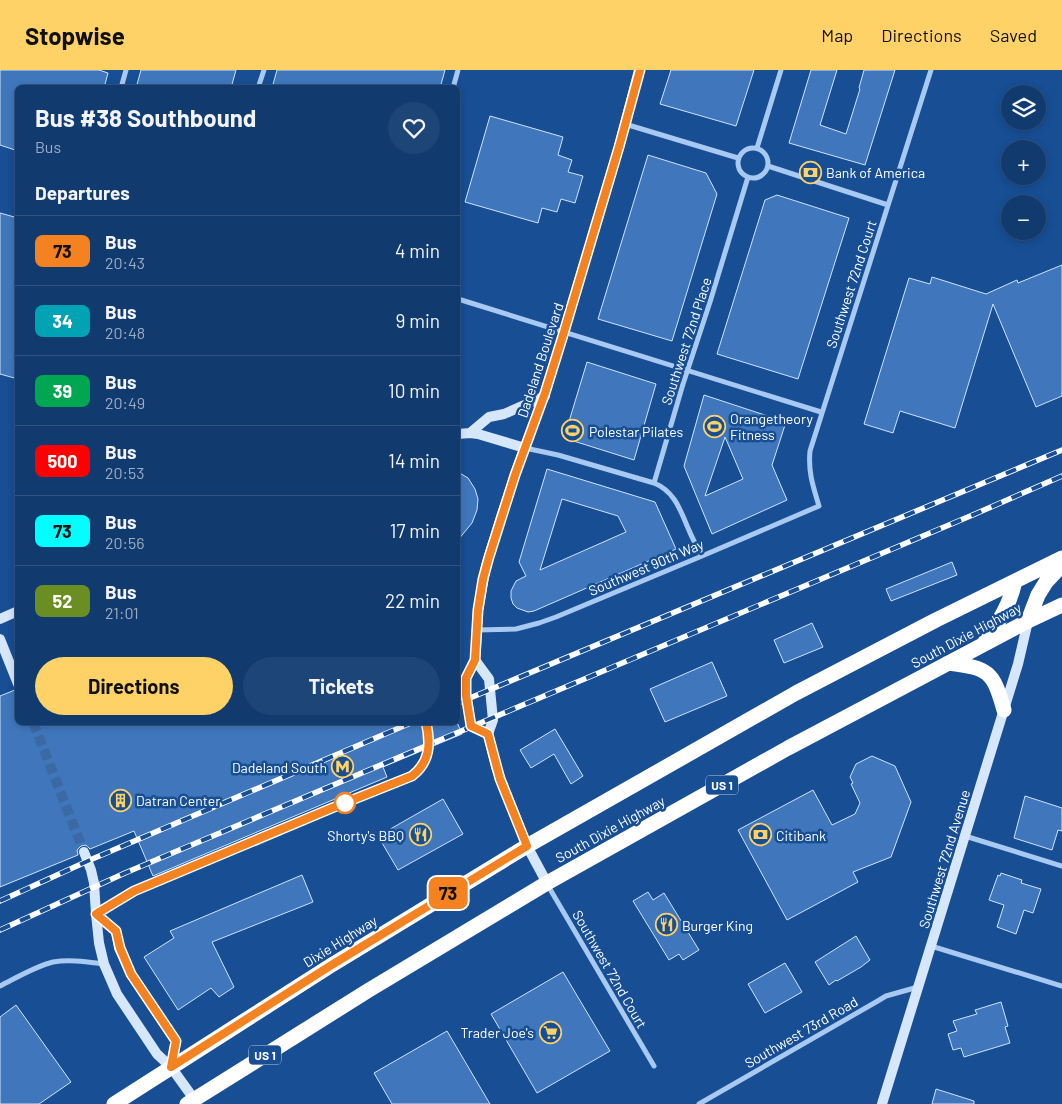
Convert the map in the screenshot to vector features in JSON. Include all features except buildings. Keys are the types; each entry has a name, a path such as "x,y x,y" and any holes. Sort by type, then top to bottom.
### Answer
{"highway":[{"name":"South Dixie Highway","path":"527,846 796,693 936,620 1062,558"},
{"path":"1028,621 1038,595 1046,582 1062,565"},
{"path":"982,646 1006,610 1012,596 1015,581"},
{"name":"South Dixie Highway","path":"190,1102 369,990 547,884 788,748 1028,621 1062,605"},
{"path":"948,663 970,665 989,674 999,691 1004,710"},
{"name":"Dixie Highway","path":"171,1067 330,966 527,846"},
{"path":"114,1104 171,1067"}],"street":[{"path":"122,85 126,70"},
{"path":"259,85 264,70"},
{"path":"454,85 458,70"},
{"name":"Dadeland Boulevard","path":"488,734 471,726 466,695 466,678 475,660 479,601 489,557 564,332 640,70"},
{"path":"757,148 781,70"},
{"name":"Southwest 72nd Court","path":"819,506 810,475 810,451 930,70"},
{"path":"625,124 738,158"},
{"path":"747,148 757,148 767,157 768,166 758,177 748,177 738,168 738,158 747,148"},
{"path":"768,166 888,205"},
{"name":"Southwest 72nd Place","path":"654,483 748,177"},
{"path":"460,300 821,412"},
{"path":"470,433 489,417 504,414 544,396"},
{"path":"460,434 485,435 661,486 673,497 678,505 702,556"},
{"name":"Southwest 90th Way","path":"477,630 516,629 539,623 819,506"},
{"path":"0,619 15,612"},
{"name":"Southwest 72nd Avenue","path":"882,1104 1018,664 1028,621"},
{"path":"0,639 15,676"},
{"path":"475,660 489,679 493,720 488,734 500,779 527,846 547,884"},
{"path":"964,836 1062,866"},
{"path":"84,852 94,883 99,943 104,964 117,994 157,1054 171,1067 190,1102"},
{"name":"Southwest 72nd Court","path":"547,884 654,1066"},
{"path":"96,914 116,931 120,948 131,974 176,1041 171,1067"},
{"path":"931,946 1062,986"},
{"path":"0,986 53,962 104,964"},
{"name":"Southwest 73rd Road","path":"699,1104 886,996 918,986"}],"tunnel":[{"path":"34,725 84,852"}],"railway":[{"path":"460,702 1062,450"},
{"path":"0,930 125,873 1062,476"},
{"path":"0,901 90,860 406,725"}],"bus line":[{"name":"73","path":"427,725 429,750 422,766 412,776 134,891 96,914 116,931 120,948 131,974 176,1041 171,1067 330,966 527,846 500,779 488,734 471,726 465,688 466,678 475,660 478,610 489,557 564,332 640,70"}],"place":[{"name":"Bank of America","path":"810,172"},
{"name":"Orangetheory Fitness","path":"714,426"},
{"name":"Polestar Pilates","path":"573,431"},
{"name":"Dadeland South","path":"343,767"},
{"name":"Datran Center","path":"120,800"},
{"name":"Shorty's BBQ","path":"420,835"},
{"name":"Citibank","path":"760,835"},
{"name":"Burger King","path":"666,925"},
{"name":"Trader Joe's","path":"550,1032"}]}
